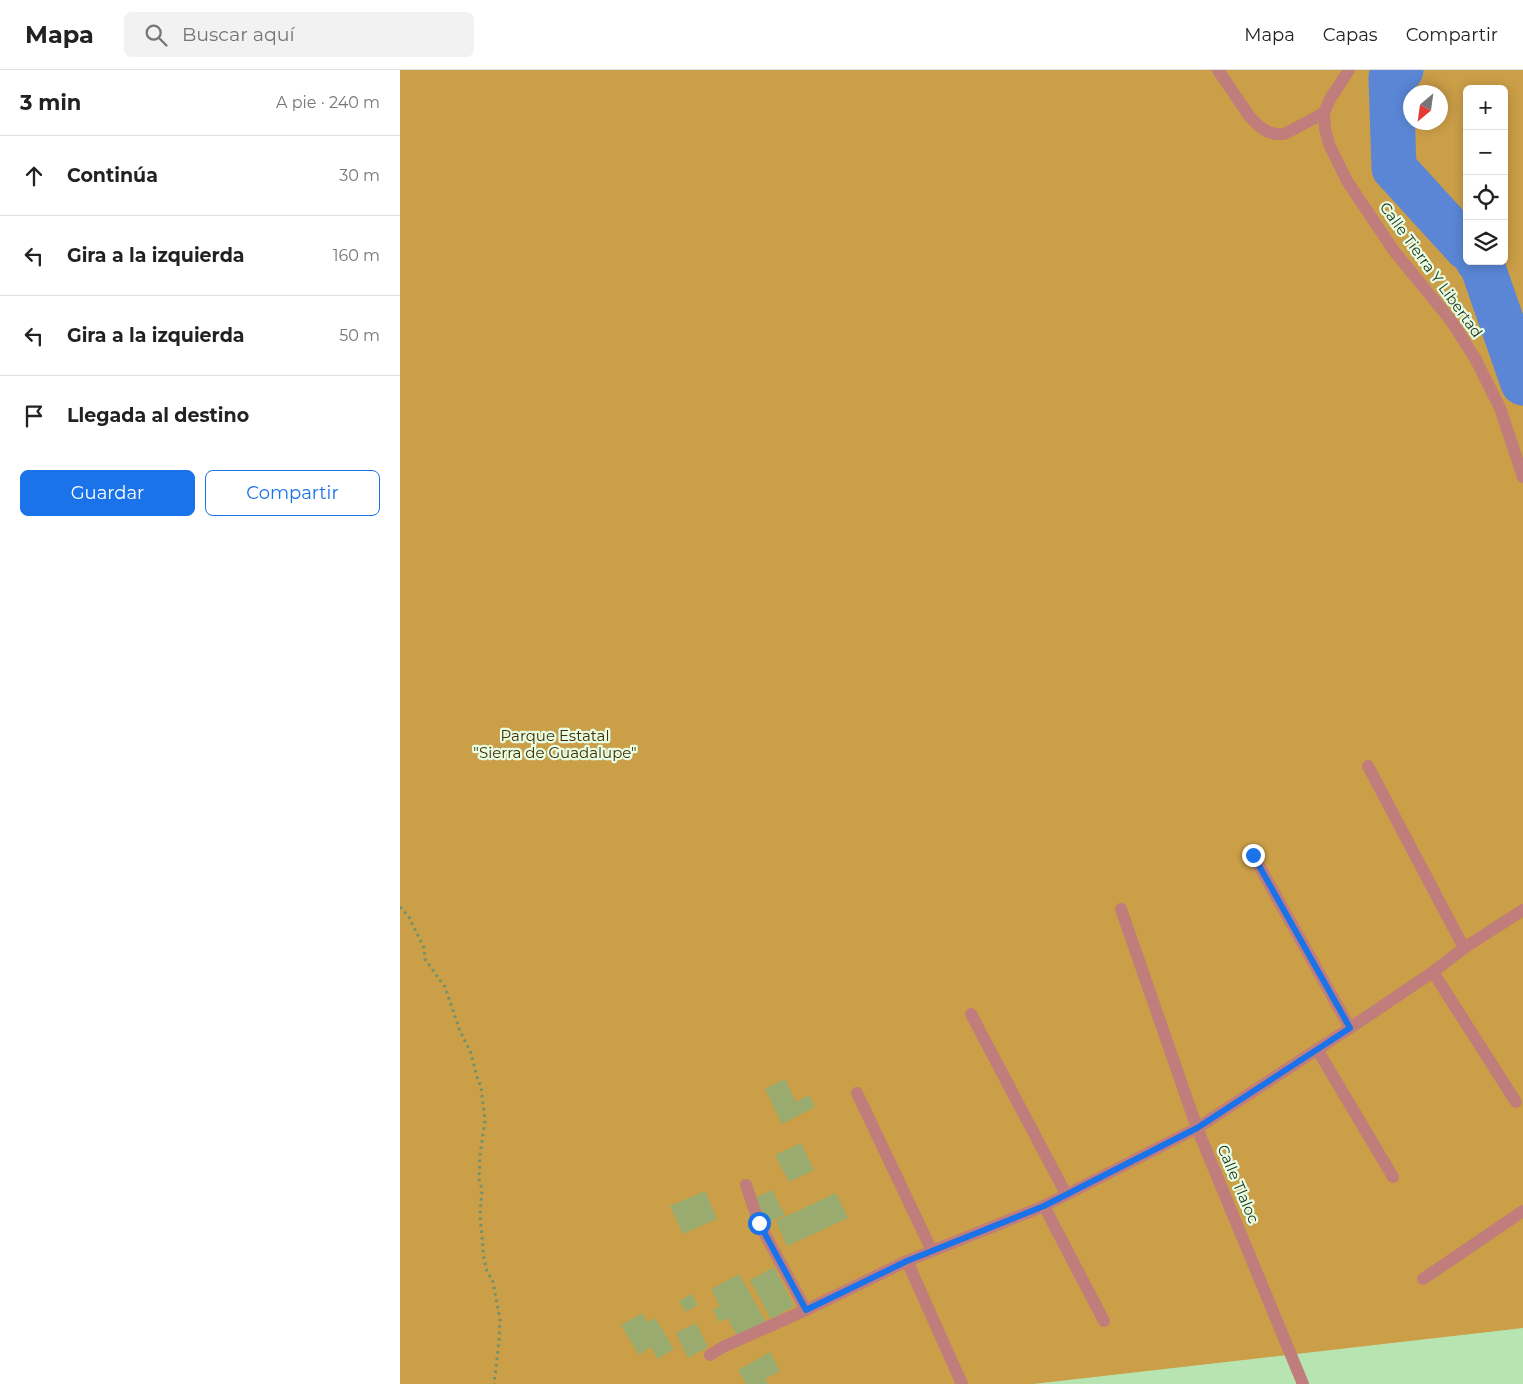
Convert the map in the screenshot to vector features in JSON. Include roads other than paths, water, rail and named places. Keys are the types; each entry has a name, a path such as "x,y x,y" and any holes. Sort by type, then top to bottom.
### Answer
{"street":[{"path":"1218,70 1250,117 1268,132 1276,134 1284,134 1324,113 1330,99 1349,70"},
{"name":"Calle Tierra Y Libertad","path":"1324,113 1325,128 1330,144 1347,181 1394,251 1452,322 1476,360 1500,408 1523,477"},
{"path":"1368,766 1464,948"},
{"path":"1253,855 1350,1028"},
{"name":"Calle Tlaloc","path":"1121,909 1197,1128 1303,1384"},
{"path":"710,1355 723,1347 806,1310 907,1261 1044,1206 1197,1128 1350,1028 1433,972 1464,948 1523,910"},
{"path":"1433,972 1516,1102"},
{"path":"971,1014 1066,1194"},
{"path":"1317,1049 1393,1177"},
{"path":"857,1093 932,1251"},
{"path":"746,1185 759,1223 806,1310"},
{"path":"1044,1206 1104,1321"},
{"path":"1424,1279 1523,1211"},
{"path":"907,1261 962,1384"}],"waterway":[{"path":"1401,70 1391,78 1394,168 1463,244"},
{"path":"1482,265 1523,383"}],"park label":[{"name":"Parque Estatal \"Sierra de Guadalupe\"","path":"555,744"}]}
